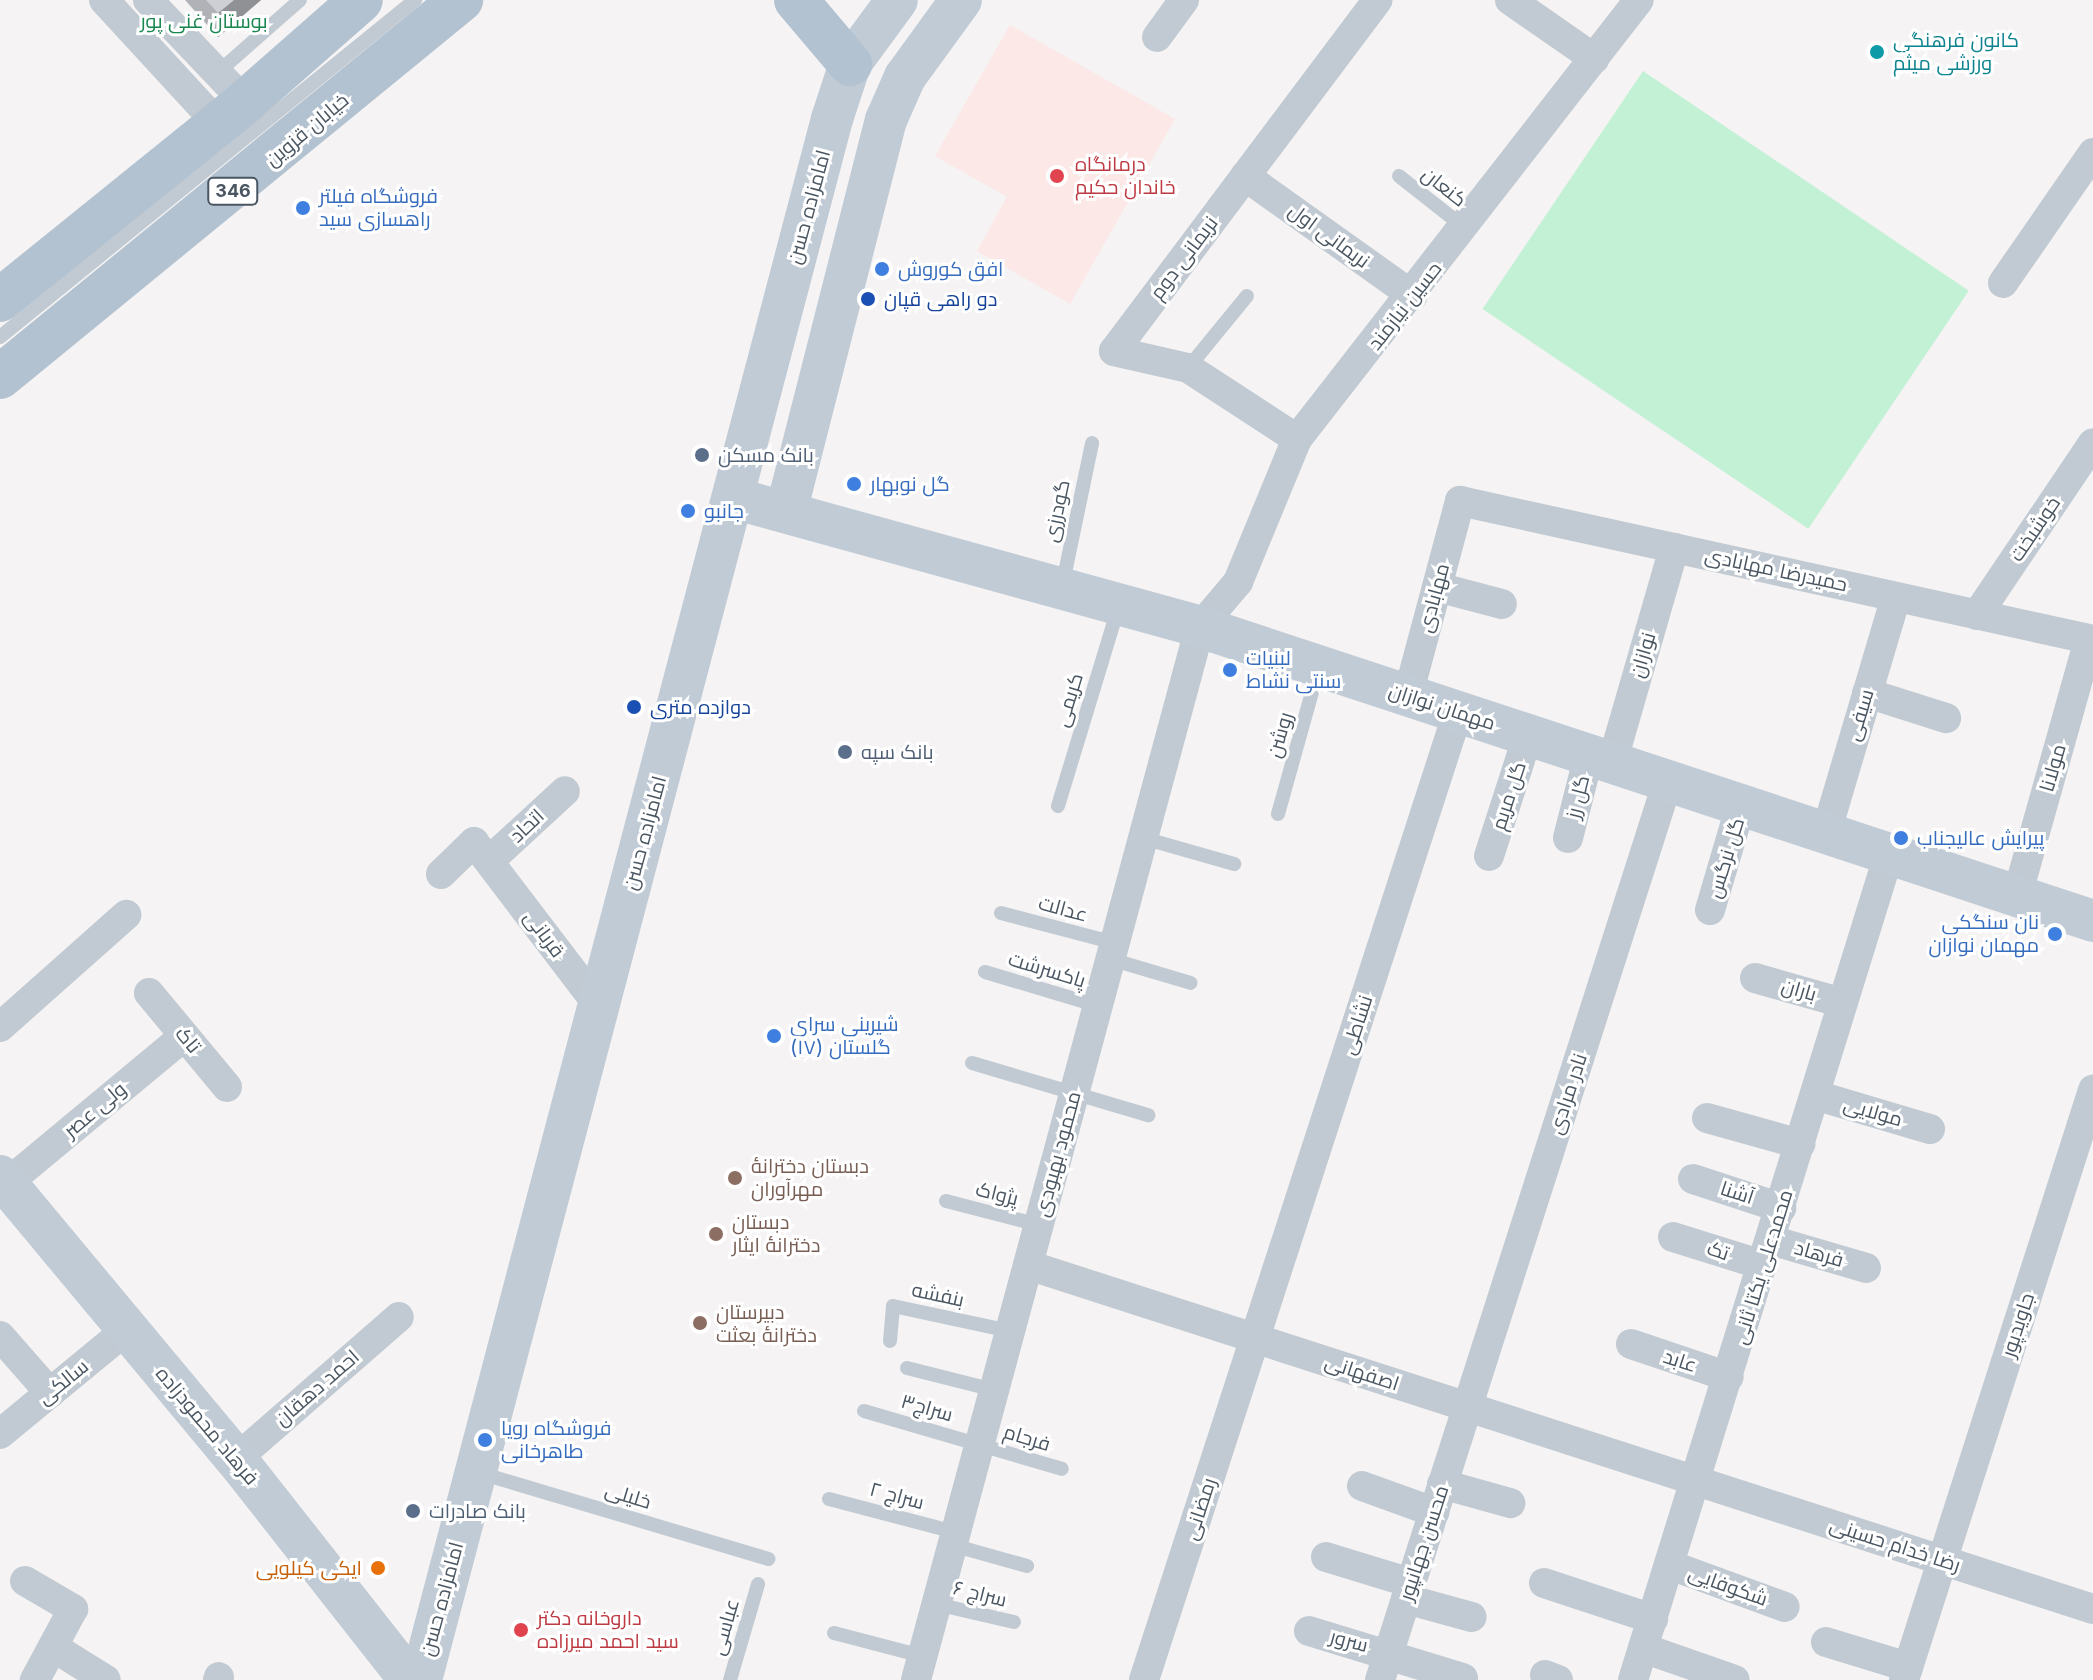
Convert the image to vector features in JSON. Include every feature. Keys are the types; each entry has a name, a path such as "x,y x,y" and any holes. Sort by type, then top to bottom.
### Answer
{"main road":[{"path":"0,300 226,100 361,0"},
{"name":"خیابان قزوین","path":"0,377 461,0"},
{"path":"796,0 850,64"},
{"name":"امامزاده حسن","path":"421,1680 850,64 897,0"},
{"path":"786,512 886,120 905,77 961,0"},
{"name":"مهمان نوازان","path":"733,498 1200,627 2093,921"},
{"name":"فرهاد محمودزاده","path":"2,1183 236,1459 410,1680"}],"street":[{"path":"104,0 226,100"},
{"path":"148,0 226,100"},
{"path":"1157,37 1184,0"},
{"name":"نریمانی دوم","path":"1297,439 1188,368 1114,351 1378,0"},
{"path":"1510,0 1595,59"},
{"name":"حسین نیازمند","path":"1200,627 1238,582 1297,439 1413,296 1639,0"},
{"path":"2003,283 2093,153"},
{"name":"نریمانی اول","path":"1245,176 1413,296"},
{"name":"خوشبخت","path":"1977,615 2093,443"},
{"name":"حمیدرضا مهابادی","path":"1460,501 2091,640"},
{"name":"مهابادی","path":"1408,695 1460,501"},
{"name":"نوازان","path":"1600,759 1674,548"},
{"path":"1437,587 1502,604"},
{"name":"سیفی","path":"1826,833 1896,597"},
{"name":"محمود بهبودی","path":"919,1668 1200,627"},
{"name":"مولانا","path":"2017,896 2091,640"},
{"path":"1867,693 1946,718"},
{"name":"نشاطی","path":"1256,1338 1458,712"},
{"name":"گل مریم","path":"1489,856 1528,735"},
{"name":"گل رز","path":"1568,838 1600,759"},
{"name":"نادر مرادی","path":"1467,1407 1668,781"},
{"name":"اتحاد","path":"489,861 565,791"},
{"name":"گل نرگس","path":"1710,910 1741,805"},
{"path":"441,874 474,842 489,861"},
{"name":"محمدعلی یکتا ثانی","path":"1633,1680 1889,854"},
{"name":"قربانی","path":"489,861 599,1006"},
{"path":"0,1027 126,915"},
{"name":"باران","path":"1755,978 1843,1003"},
{"name":"تاک","path":"149,993 227,1087"},
{"name":"ولی عصر","path":"2,1183 184,1036"},
{"name":"جاویدپور","path":"1906,1673 2093,1090"},
{"name":"مولایی","path":"1815,1095 1930,1129"},
{"path":"1707,1118 1800,1144"},
{"name":"آشنا","path":"1693,1179 1781,1208"},
{"name":"تک","path":"1673,1237 1767,1253"},
{"name":"فرهاد","path":"1767,1253 1866,1268"},
{"name":"اصفهانی","path":"1028,1265 1697,1481"},
{"name":"احمد دهقان","path":"236,1459 399,1317"},
{"name":"سالکی","path":"0,1434 126,1330"},
{"path":"0,1336 50,1393"},
{"name":"رمضانی","path":"1144,1680 1256,1338"},
{"name":"عابد","path":"1631,1344 1729,1377"},
{"name":"محسن جهانپور","path":"1385,1666 1467,1407"},
{"name":"رضا خدام حسینی","path":"1697,1481 2093,1609"},
{"path":"1362,1486 1438,1498 1510,1503"},
{"path":"1326,1557 1472,1617"},
{"name":"شکوفایی","path":"1670,1565 1785,1607"},
{"path":"25,1581 73,1609 35,1680"},
{"path":"1544,1583 1653,1619"},
{"name":"سرور","path":"1309,1631 1385,1666 1463,1678"},
{"path":"1826,1642 1906,1673"},
{"path":"53,1647 106,1680"},
{"path":"1643,1648 1735,1680"}],"lane":[{"path":"226,100 300,0"},
{"path":"0,337 415,0"},
{"name":"کنعان","path":"1399,176 1465,228"},
{"path":"1188,368 1247,296"},
{"name":"گودرزی","path":"1062,588 1092,443"},
{"name":"کریمی","path":"1058,806 1119,604"},
{"name":"روشن","path":"1278,814 1320,667"},
{"path":"1143,838 1234,864"},
{"name":"عدالت","path":"1001,913 1112,951 1191,983"},
{"name":"پاکسرشت","path":"985,972 1098,1006"},
{"path":"972,1063 1148,1115"},
{"name":"پژواک","path":"946,1201 1039,1225"},
{"name":"بنفشه","path":"890,1341 893,1306 1010,1331"},
{"path":"907,1368 994,1390"},
{"name":"سراج۳","path":"864,1411 979,1444"},
{"name":"فرجام","path":"979,1444 1062,1469"},
{"name":"خلیلی","path":"476,1471 768,1559"},
{"name":"سراج ۲","path":"829,1499 1027,1566"},
{"name":"عباسی","path":"730,1680 758,1584"},
{"name":"سراج ۶","path":"936,1604 1014,1622"},
{"path":"834,1633 919,1668"}],"shaded area":[{"name":"درمانگاه خاندان حکیم","path":"1010,25 1175,119 1070,304 977,251 1007,197 935,156"}],"green space":[{"path":"1643,71 1969,291 1808,529 1483,309"}],"building":[{"path":"206,0 234,0 218,13"}],"place":[{"name":"کانون فرهنگی ورزشی میثم","path":"1877,52"},
{"name":"درمانگاه خاندان حکیم","path":"1057,176"},
{"name":"فروشگاه فیلتر راهسازی سید","path":"303,208"},
{"name":"افق کوروش","path":"882,269"},
{"name":"دو راهی قپان","path":"868,299"},
{"name":"بانک مسکن","path":"702,455"},
{"name":"گل نوبهار","path":"854,484"},
{"name":"جانبو","path":"688,511"},
{"name":"لبنیات سنتی نشاط","path":"1230,670"},
{"name":"دوازده متری","path":"634,707"},
{"name":"بانک سپه","path":"845,752"},
{"name":"پیرایش عالیجناب","path":"1901,838"},
{"name":"نان سنگکی مهمان‌ نوازان","path":"2055,934"},
{"name":"شیرینی سرای گلستان (۱۷)","path":"774,1036"},
{"name":"دبستان دخترانهٔ مهرآوران","path":"735,1178"},
{"name":"دبستان دخترانهٔ ایثار","path":"716,1234"},
{"name":"دبیرستان دخترانهٔ بعثت","path":"700,1323"},
{"name":"فروشگاه رویا طاهرخانی","path":"485,1440"},
{"name":"بانک صادرات","path":"413,1511"},
{"name":"ایکی کیلویی","path":"378,1568"},
{"name":"داروخانه دکتر سید احمد میرزاده","path":"521,1630"}],"park label":[{"name":"بوستان غنی پور","path":"204,21"}]}
